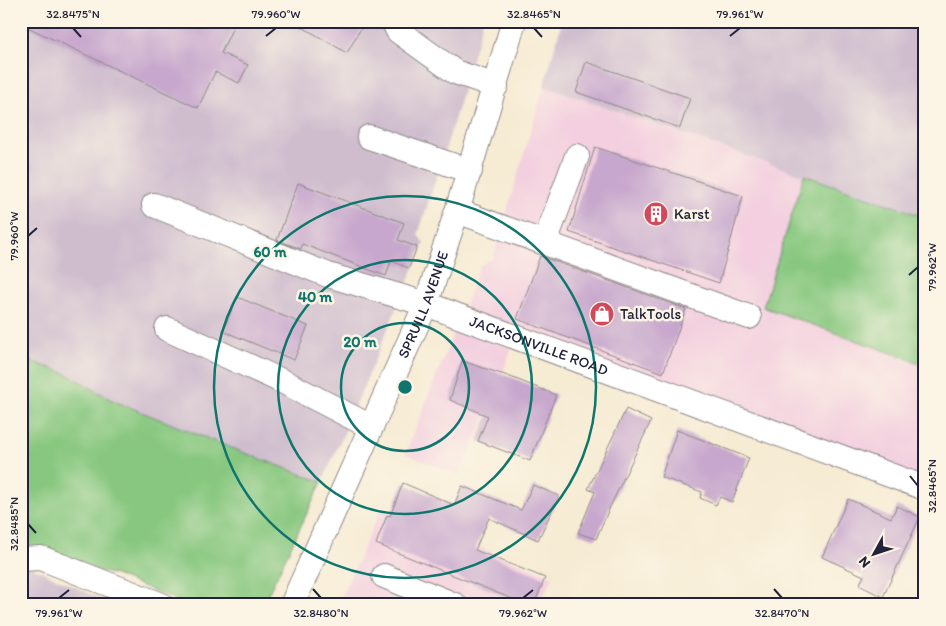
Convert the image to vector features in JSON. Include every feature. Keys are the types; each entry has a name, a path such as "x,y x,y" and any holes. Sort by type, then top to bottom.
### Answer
{"street":[{"path":"392,21 398,31 455,72 496,86"},
{"name":"SPRUILL AVENUE","path":"292,605 426,304 470,171 514,21"},
{"path":"369,137 470,171"},
{"path":"545,242 578,156"},
{"name":"JACKSONVILLE ROAD","path":"154,205 328,274 426,304 925,488"},
{"path":"457,211 749,317"},
{"path":"166,329 284,382 371,427"},
{"path":"21,559 41,558 162,605"},
{"path":"384,576 425,600 455,605"}],"shaded area":[{"path":"21,21 483,21 418,235 424,243 322,482 112,400 65,373 21,358"},
{"path":"562,21 925,21 925,217 544,86"},
{"path":"544,86 804,175 763,307 925,365 925,488 516,338 483,423 459,475 405,454 479,266 493,258"},
{"path":"381,508 553,577 539,605 338,605"},
{"path":"21,562 114,605 21,605"}],"green space":[{"path":"804,175 925,217 925,365 763,307"},
{"path":"21,358 65,373 112,400 322,482 263,605 188,605 115,575 21,551"}],"building":[{"path":"21,21 222,21 233,27 221,53 248,65 239,83 215,72 198,108 21,24"},
{"path":"292,21 365,21 347,53"},
{"path":"586,62 690,98 680,128 576,92"},
{"name":"Karst","path":"595,147 743,196 719,283 569,232"},
{"path":"298,183 404,223 398,240 417,247 409,268 391,261 386,276 302,244 301,249 277,240"},
{"name":"TalkTools","path":"540,256 686,309 663,373 517,319"},
{"path":"237,297 308,326 294,360 223,331"},
{"path":"462,361 508,376 556,395 530,461 478,441 488,416 450,400"},
{"path":"626,409 651,421 596,539 578,533 595,492 588,489"},
{"path":"677,430 749,458 732,502 720,497 716,505 700,498 702,492 661,477"},
{"path":"403,483 454,505 462,486 521,510 533,485 559,496 538,540 489,518 475,550 545,578 534,605 527,605 376,544 387,515 390,516"},
{"path":"848,499 891,518 897,506 920,517 883,597 859,585 864,576 822,557"}],"place":[{"name":"Karst","path":"656,214"},
{"name":"TalkTools","path":"602,314"}]}
